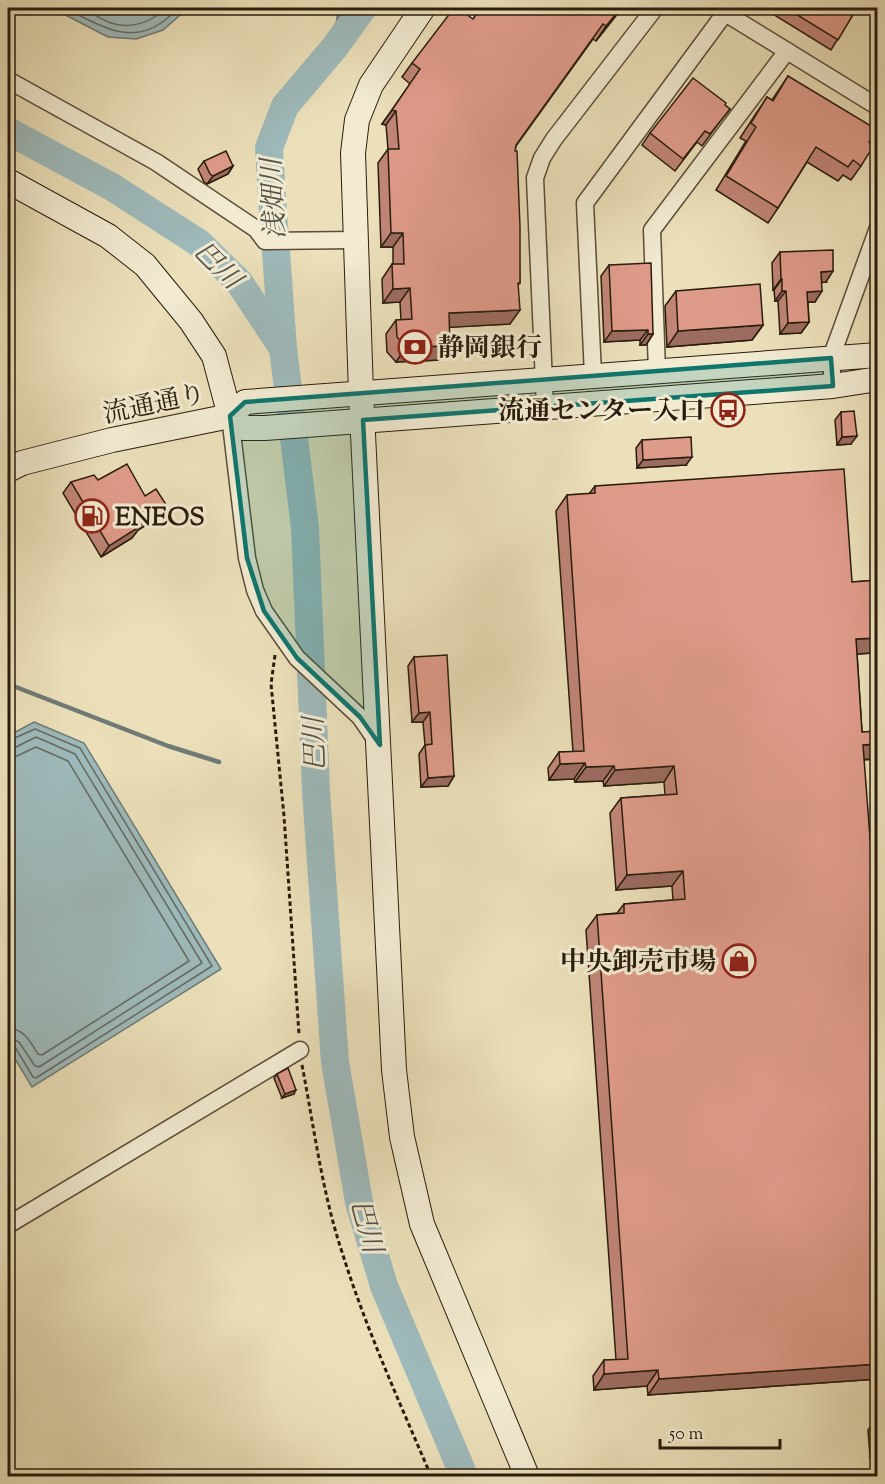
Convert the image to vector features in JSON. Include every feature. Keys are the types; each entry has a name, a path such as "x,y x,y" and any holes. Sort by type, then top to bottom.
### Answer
{"street":[{"path":"423,8 371,85 357,120 353,153 361,393 380,745 394,1070 402,1137 422,1224 527,1476"},
{"path":"545,406 535,178 542,158 554,138 654,8"},
{"path":"593,375 585,203 720,10 878,107"},
{"path":"657,370 652,230 787,51"},
{"path":"8,80 156,162 256,229 265,241 355,240"},
{"name":"流通通り","path":"8,181 108,236 145,265 191,321 214,356 230,416 112,440 22,463 8,470"},
{"path":"833,386 831,358 878,228"},
{"path":"230,416 245,402 878,355"},
{"path":"230,416 243,428 265,428 833,386 878,379"},
{"path":"230,416 247,558 255,590 264,611 297,658 360,717 380,745"},
{"path":"8,1225 300,1050"}],"path":[{"path":"278,632 271,684 284,816 300,1050 323,1175 341,1251 376,1346 431,1476"}],"highlighted area":[{"path":"831,358 833,386 363,420 380,745 360,717 297,658 264,611 247,558 230,416 245,402"}],"water":[{"path":"52,8 188,8 163,30 136,39 108,37"},
{"path":"34,722 84,743 221,969 32,1087 8,1047 8,736"}],"building":[{"path":"454,8 458,8 473,19 481,8 621,8 606,26 603,24 516,145 520,227 520,283 518,283 520,310 449,313 450,346 406,347 397,337 396,320 412,319 410,288 393,289 392,264 404,264 403,233 391,233 388,149 399,149 396,111 392,110 420,69 412,63"},
{"path":"786,8 857,8 838,40"},
{"path":"788,76 876,129 869,142 874,145 861,166 853,160 848,167 816,147 778,208 726,176 756,127 751,123 767,97 773,101"},
{"path":"693,78 726,103 725,105 730,109 710,134 705,131 683,159 650,133"},
{"path":"226,151 233,166 213,176 204,161"},
{"path":"833,250 833,271 821,272 822,291 807,292 809,322 788,323 786,291 782,291 780,252"},
{"path":"651,263 653,334 648,334 648,330 612,331 609,265"},
{"path":"760,284 763,325 678,331 676,291"},
{"path":"854,411 857,436 842,437 841,412"},
{"path":"691,437 692,457 643,460 642,440"},
{"path":"127,464 145,496 156,489 167,506 137,524 139,527 109,546 71,482 94,475 98,480"},
{"path":"844,469 852,582 878,580 878,638 856,639 862,732 878,731 878,744 863,745 878,944 878,1364 659,1379 658,1370 604,1374 604,1360 628,1359 597,915 624,913 624,904 685,899 683,871 627,875 621,798 677,794 674,766 615,770 614,766 586,767 585,763 560,764 559,752 584,751 567,495 595,493 595,486"},
{"path":"447,655 454,776 428,778 425,745 432,744 430,712 419,713 414,657"},
{"path":"288,1068 296,1090 285,1094 277,1074"}],"waterway":[{"path":"334,48 340,8"},
{"name":"巴川","path":"363,8 334,48 285,106 269,148 272,198 283,348 305,528 316,791 335,1062 359,1202 384,1286 464,1476"},
{"name":"巴川","path":"8,131 112,187 199,243 239,282 282,347"},
{"path":"8,684 168,746 219,762"}],"place":[{"name":"静岡銀行","path":"415,347"},
{"name":"流通センター入口","path":"728,410"},
{"name":"ENEOS","path":"92,516"},
{"name":"中央卸売市場","path":"739,961"}],"water label":[{"name":"浅畑川","path":"273,199"}]}
